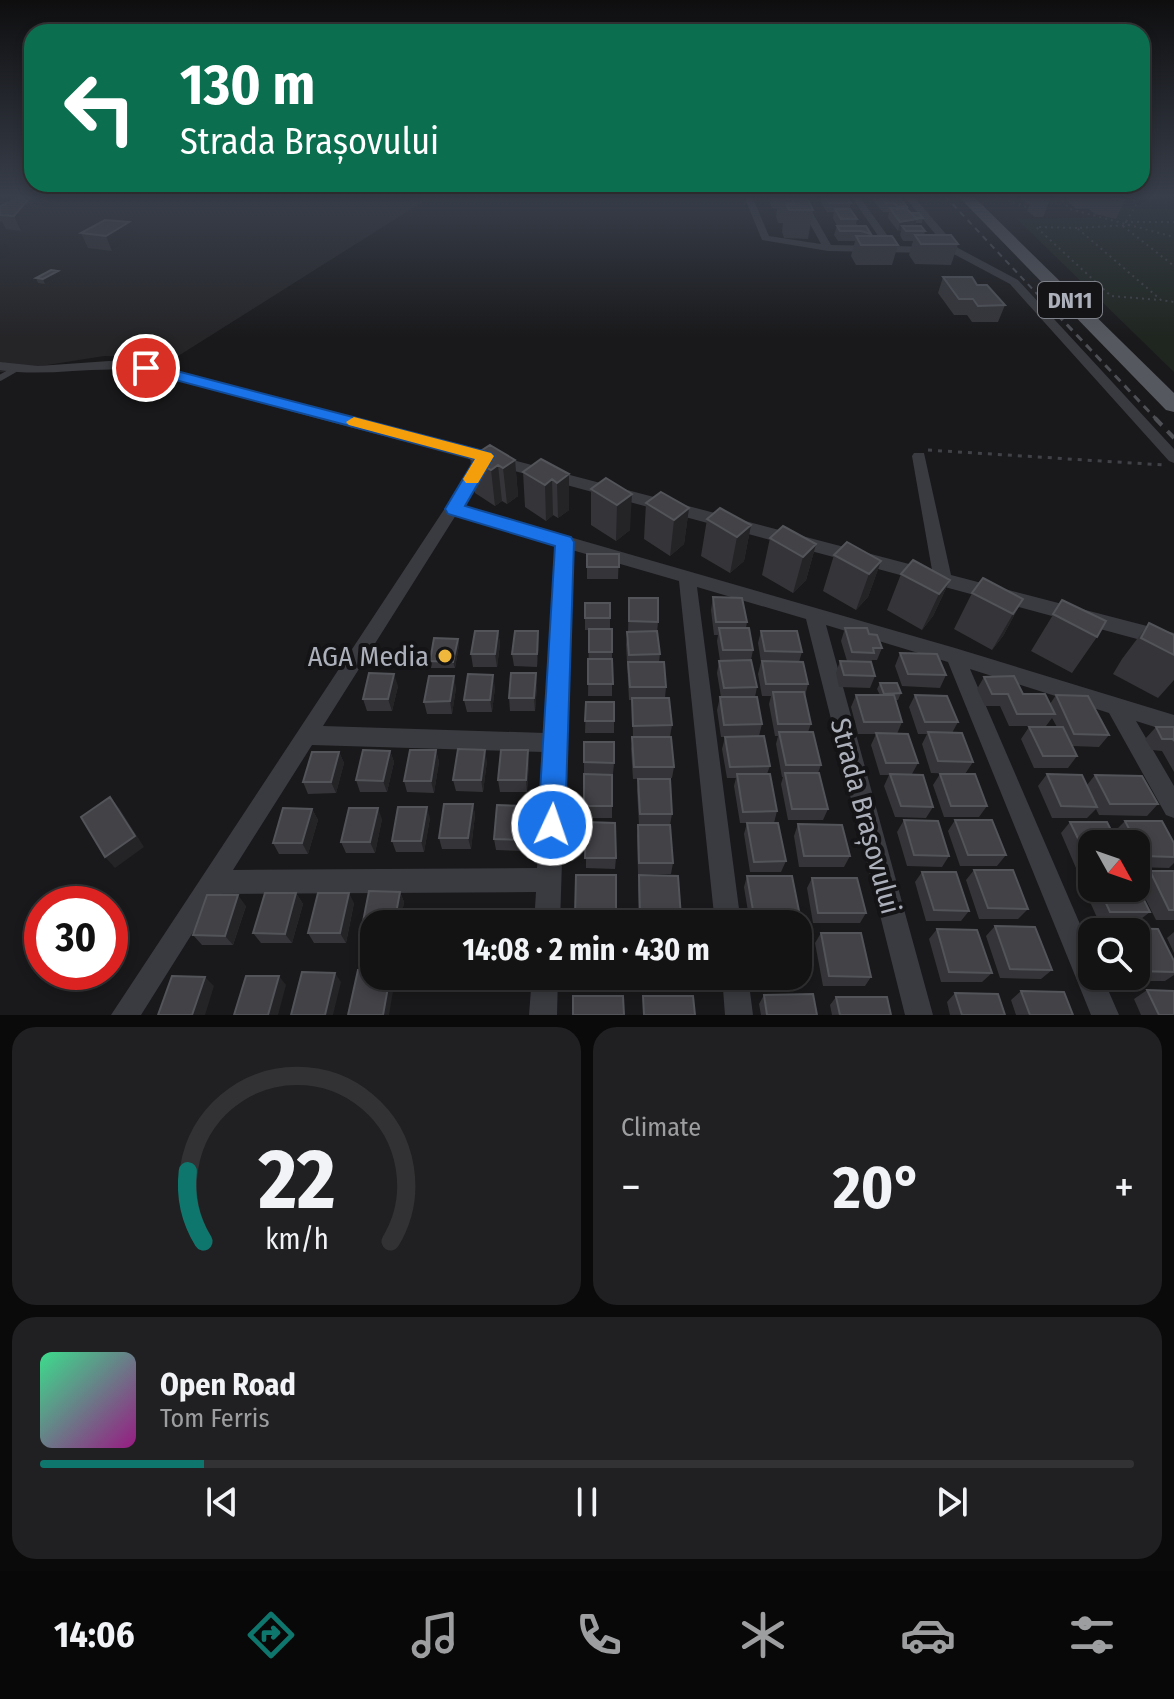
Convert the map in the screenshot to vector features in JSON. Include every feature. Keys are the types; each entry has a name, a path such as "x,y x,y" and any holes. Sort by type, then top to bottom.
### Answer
{"main road":[{"name":"DN11","path":"1012,243 1174,405"},
{"name":"DN11","path":"1025,243 1174,390"}],"street":[{"path":"799,243 828,248 954,250"},
{"path":"825,243 828,248"},
{"path":"888,243 893,250"},
{"path":"948,243 954,250 1014,282 1174,458"},
{"path":"7,368 39,373 122,362 1174,641"},
{"path":"125,1015 454,509 485,456"},
{"path":"919,456 943,580"},
{"path":"454,509 955,656 1174,724"},
{"path":"548,910 564,542"},
{"path":"687,578 726,910"},
{"name":"Strada Brașovului","path":"814,616 919,1015"},
{"path":"955,656 1105,1015"},
{"path":"1116,706 1174,807"},
{"path":"307,735 555,743"},
{"path":"212,882 549,880"},
{"path":"543,1015 544,990"},
{"path":"736,990 739,1015"}],"lane":[{"path":"0,378 7,368"}],"path":[{"path":"1054,243 1111,296 1174,302"},
{"path":"1095,243 1161,300"},
{"path":"1145,243 1174,266"},
{"path":"919,456 920,449 1174,466"}],"shaded area":[{"path":"0,243 357,243 175,358 104,356 0,372"},
{"path":"1042,243 1174,243 1174,372"}],"building":[{"path":"860,243 898,245 861,245"},
{"path":"51,270 58,271 43,279 36,278"},
{"path":"943,277 972,277 977,285 987,285 1005,305 978,306 973,299 959,299"},
{"path":"490,445 515,460 503,468 498,465 491,470 470,458"},
{"path":"541,459 569,474 557,483 552,479 545,485 523,472"},
{"path":"606,478 632,494 617,505 591,489"},
{"path":"661,492 689,508 674,520 646,503"},
{"path":"720,508 751,525 737,537 707,519"},
{"path":"783,526 816,544 803,557 770,538"},
{"path":"847,542 881,561 869,574 834,555"},
{"path":"587,554 619,554 619,567 587,567"},
{"path":"913,560 950,580 939,594 901,574"},
{"path":"983,578 1023,599 1013,614 972,593"},
{"path":"713,597 742,598 747,622 716,622"},
{"path":"629,598 658,598 658,622 629,621"},
{"path":"1062,600 1106,621 1097,637 1053,614"},
{"path":"585,603 610,603 610,618 585,618"},
{"path":"1149,623 1174,635 1174,655 1141,638"},
{"path":"719,628 749,628 753,650 723,650"},
{"path":"845,628 867,628 869,634 877,635 882,648 873,648 874,653 852,652"},
{"path":"589,629 612,629 612,652 589,652"},
{"path":"475,631 498,631 495,654 471,654"},
{"path":"515,631 538,631 537,654 512,654"},
{"path":"657,631 660,654 629,655 627,632"},
{"path":"761,631 797,631 802,652 765,651"},
{"name":"AGA Media","path":"434,638 458,639 453,662 430,661"},
{"path":"900,653 937,654 946,675 908,674"},
{"path":"588,659 612,659 613,684 588,684"},
{"path":"751,660 757,687 724,688 719,661"},
{"path":"762,661 803,662 808,684 766,684"},
{"path":"840,661 871,662 875,676 844,675"},
{"path":"628,662 664,662 666,687 630,687"},
{"path":"369,673 394,674 388,699 363,699"},
{"path":"511,673 536,673 534,698 509,698"},
{"path":"468,674 493,675 490,700 464,700"},
{"path":"429,676 454,676 450,701 424,702"},
{"path":"1014,676 1023,694 1045,694 1055,714 1017,714 1008,694 992,694 984,677"},
{"path":"880,683 897,683 901,693 884,694"},
{"path":"773,692 804,692 811,724 778,724"},
{"path":"856,695 894,695 902,722 864,722"},
{"path":"915,695 947,696 958,722 925,722"},
{"path":"1056,695 1088,696 1109,735 1074,734"},
{"path":"720,697 757,697 762,724 724,725"},
{"path":"632,698 669,698 672,725 633,726"},
{"path":"586,702 614,702 614,721 585,721"},
{"path":"1029,727 1063,727 1077,756 1043,756"},
{"path":"1156,727 1174,727 1174,741 1162,739"},
{"path":"779,732 813,732 821,765 786,765"},
{"path":"928,732 962,733 973,762 938,761"},
{"path":"876,733 908,734 918,763 886,763"},
{"path":"764,736 770,766 730,767 725,737"},
{"path":"632,737 671,737 674,767 634,767"},
{"path":"584,742 614,742 614,763 584,762"},
{"path":"458,749 485,750 481,780 453,780"},
{"path":"363,750 390,751 383,781 356,780"},
{"path":"410,750 436,750 431,781 404,781"},
{"path":"501,750 528,750 526,780 498,780"},
{"path":"312,752 339,752 331,782 303,782"},
{"path":"785,773 819,773 828,809 792,809"},
{"path":"584,774 612,775 612,806 584,806"},
{"path":"737,774 770,774 777,811 743,812"},
{"path":"890,774 923,775 933,807 901,806"},
{"path":"940,774 975,774 987,806 951,806"},
{"path":"1047,774 1082,775 1097,807 1061,806"},
{"path":"1095,775 1142,776 1158,804 1110,804"},
{"path":"638,779 670,779 672,814 640,814"},
{"path":"110,797 135,836 105,857 81,817"},
{"path":"444,804 473,804 468,838 439,838"},
{"path":"497,805 526,806 523,840 494,839"},
{"path":"398,807 427,807 421,841 392,841"},
{"path":"283,808 312,809 302,843 273,843"},
{"path":"349,808 378,808 370,842 341,842"},
{"path":"904,820 938,821 949,856 914,855"},
{"path":"955,820 992,820 1006,855 968,855"},
{"path":"1125,821 1162,821 1174,843 1174,857 1150,856 1150,830 1130,830"},
{"path":"586,822 615,823 616,858 585,858"},
{"path":"1070,822 1107,822 1111,830 1078,830 1078,838"},
{"path":"747,823 778,823 786,861 754,862"},
{"path":"798,824 842,825 850,856 804,856"},
{"path":"638,825 670,825 673,863 639,863"},
{"path":"974,870 1013,870 1028,909 988,908"},
{"path":"1150,871 1174,871 1174,910 1169,910"},
{"path":"922,872 956,872 969,911 934,910"},
{"path":"576,875 616,875 616,910 575,910"},
{"path":"639,875 678,876 680,910 640,910"},
{"path":"747,876 792,876 799,910 753,910"},
{"path":"812,878 857,878 866,913 818,913"},
{"path":"369,891 400,892 397,910 365,910"},
{"path":"265,893 296,893 285,934 253,933"},
{"path":"318,893 349,893 340,933 308,933"},
{"path":"207,895 238,895 225,936 193,935"},
{"path":"1105,902 1145,902 1150,912 1110,912"},
{"path":"995,926 1035,927 1052,970 1010,969"},
{"path":"937,929 977,930 992,973 949,972"},
{"path":"1150,929 1158,929 1174,961 1174,972 1150,971"},
{"path":"821,933 861,933 871,977 829,976"},
{"path":"358,970 360,990 387,990 383,1015 348,1015"},
{"path":"302,972 335,973 325,1015 291,1015"},
{"path":"172,976 205,977 192,1015 158,1015"},
{"path":"246,976 279,976 268,1015 234,1015"},
{"path":"1147,990 1174,991 1174,1015 1159,1015"},
{"path":"1021,991 1064,992 1073,1015 1030,1015"},
{"path":"955,993 998,994 1005,1015 962,1015"},
{"path":"813,994 817,1015 767,1015 764,995"},
{"path":"573,996 623,996 624,1015 573,1015"},
{"path":"643,996 693,996 695,1015 644,1015"},
{"path":"836,997 887,997 891,1015 840,1015"}],"railway":[{"path":"990,243 1039,296"},
{"path":"1038,294 1157,420"},
{"path":"1155,418 1174,438"}],"slow traffic":[{"path":"354,422 485,456 472,479"}],"place":[{"name":"AGA Media","path":"445,656"}],"route":[{"path":"146,368 485,456 454,509 564,542 552,825"}]}
